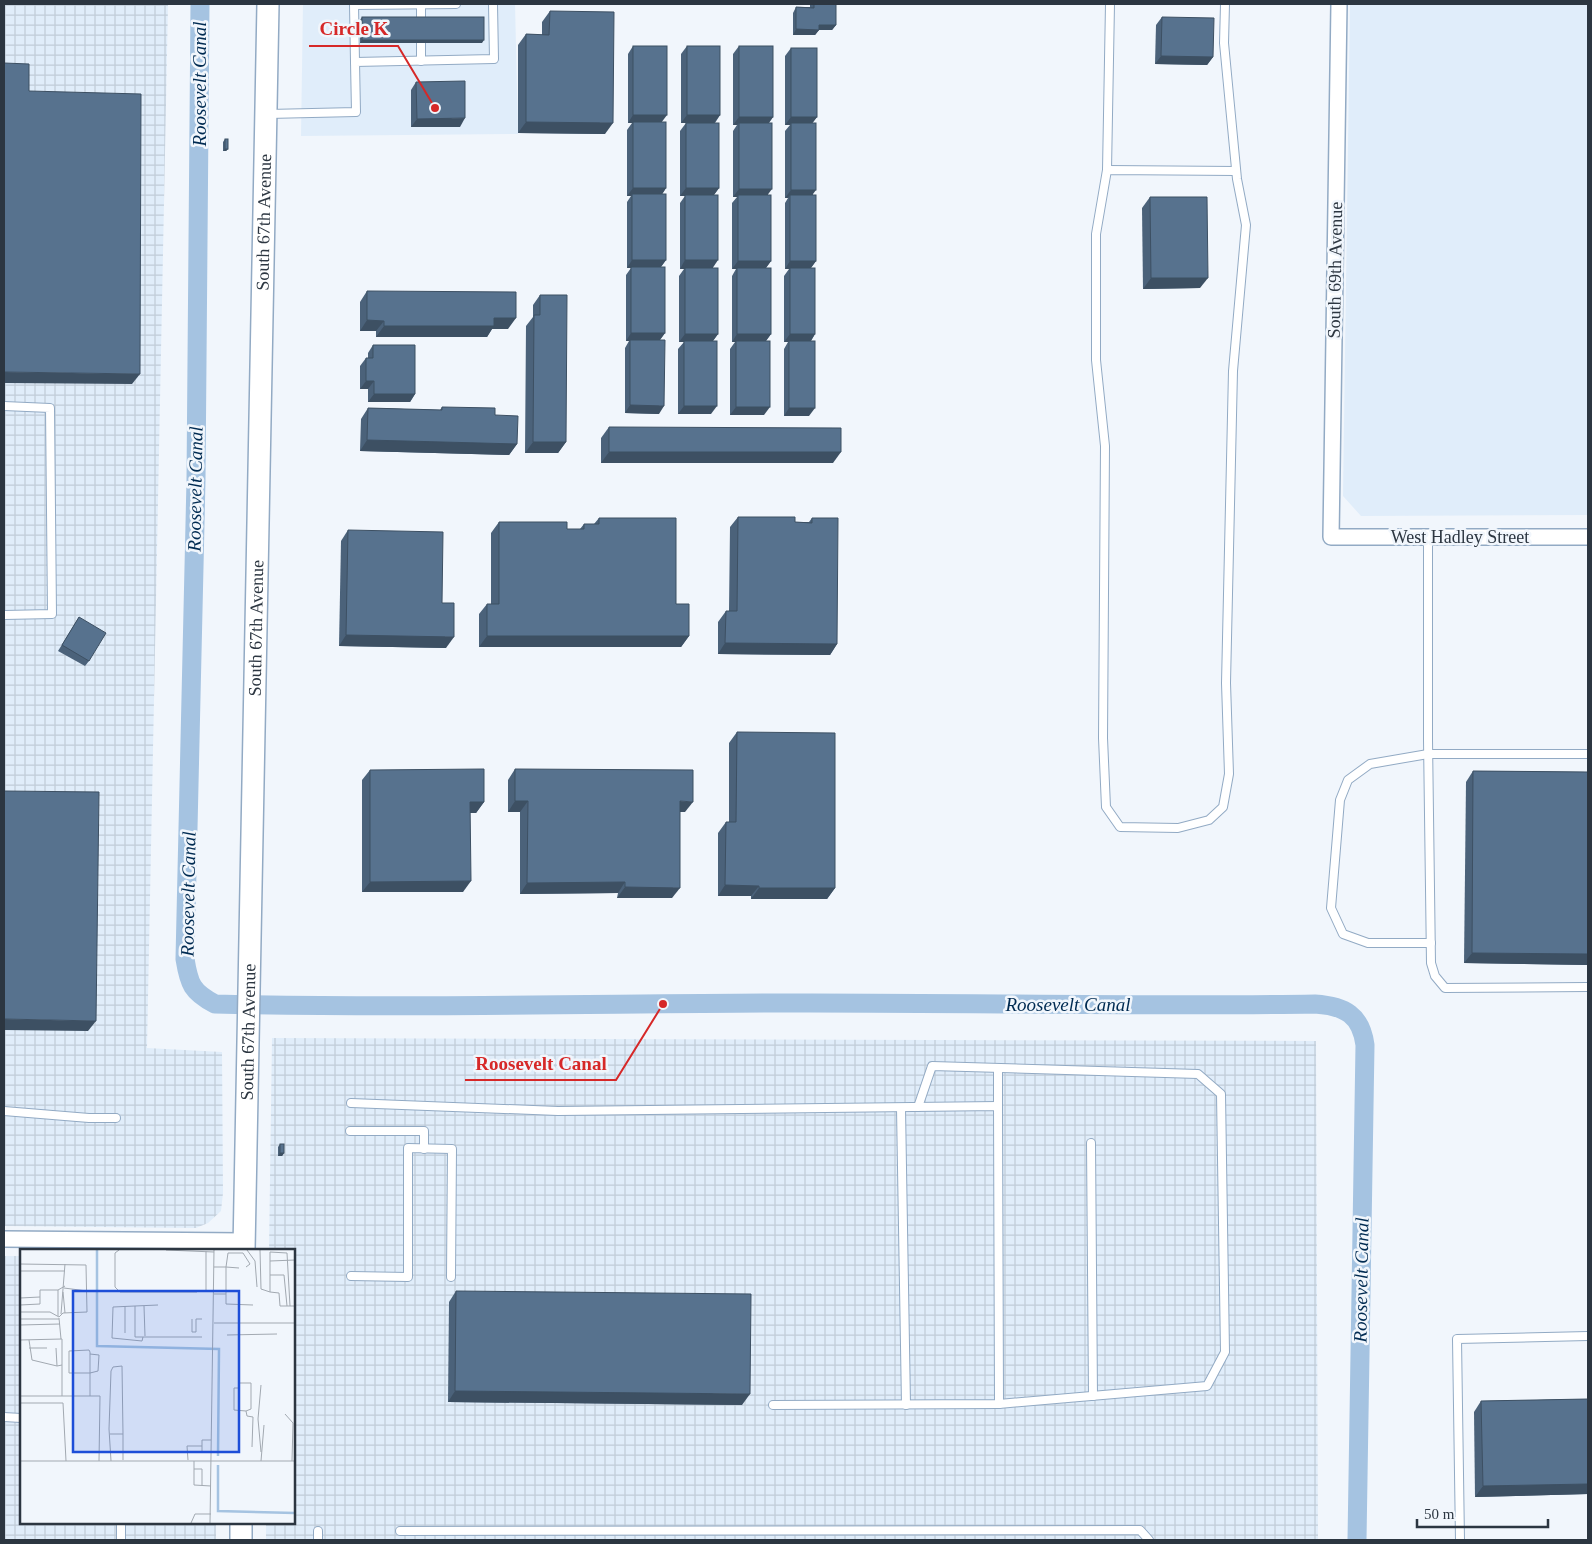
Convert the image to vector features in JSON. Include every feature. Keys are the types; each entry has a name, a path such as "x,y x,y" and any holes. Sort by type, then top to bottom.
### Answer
{"main road":[{"name":"South 67th Avenue","path":"244,1245 268,4"},
{"path":"241,1524 241,1540"}],"street":[{"name":"South 69th Avenue","path":"1332,537 1339,4"},
{"name":"West Hadley Street","path":"1332,537 1588,536"},
{"path":"4,1239 244,1245"}],"lane":[{"path":"421,4 421,20"},
{"path":"266,114 356,112 354,5 456,4"},
{"path":"355,62 494,59 493,4"},
{"path":"1110,4 1107,170 1096,234 1096,360 1105,446 1103,738 1106,807 1120,827 1159,828 1178,828 1209,820 1223,807 1229,774 1226,683 1233,371 1246,225 1236,171 1224,43 1225,4"},
{"path":"421,43 421,61"},
{"path":"1107,170 1236,171"},
{"path":"4,406 50,408 52,614 4,615"},
{"path":"1428,538 1428,754 1431,963 1435,976 1445,988 1588,987"},
{"path":"1431,943 1368,943 1343,934 1332,908 1340,800 1348,780 1370,764 1428,754 1588,754"},
{"path":"773,1405 999,1404 1207,1386 1225,1352 1221,1094 1198,1074 932,1066 918,1107"},
{"path":"998,1068 999,1404"},
{"path":"351,1103 558,1111 998,1106"},
{"path":"901,1108 906,1405"},
{"path":"4,1111 89,1118 116,1118"},
{"path":"350,1131 424,1131 424,1149"},
{"path":"1091,1143 1093,1396"},
{"path":"351,1276 408,1277 408,1148 452,1150 451,1277"},
{"path":"1460,1540 1457,1339 1588,1336"},
{"path":"4,1417 20,1418"},
{"path":"121,1524 121,1540"},
{"path":"400,1531 1140,1530 1149,1540"},
{"path":"318,1531 318,1540"}],"shaded area":[{"path":"4,4 168,4 147,1048 222,1052 223,1193 221,1211 208,1223 196,1228 4,1226"},
{"path":"303,4 515,4 518,134 301,136"},
{"path":"1350,4 1588,4 1588,515 1361,516 1343,496"},
{"path":"272,1038 1316,1041 1318,1540 266,1540 266,1524 295,1524 295,1249 269,1249"},
{"path":"4,1256 20,1256 20,1524 216,1524 216,1540 4,1540"}],"building":[{"path":"814,4 836,4 836,25 819,25 819,30 796,29 796,7 814,8"},
{"path":"550,11 614,12 613,123 526,122 526,34 549,35"},
{"path":"362,17 484,17 484,40 362,40"},
{"path":"1162,17 1214,18 1213,57 1161,56"},
{"path":"633,46 667,46 667,115 633,115"},
{"path":"687,46 720,46 720,115 687,115"},
{"path":"739,46 773,46 773,117 739,117"},
{"path":"791,48 817,48 817,117 791,117"},
{"path":"4,63 29,64 29,91 141,94 140,374 4,372"},
{"path":"465,81 465,118 417,119 416,82"},
{"path":"633,122 666,122 666,188 633,188"},
{"path":"686,123 719,123 719,188 686,188"},
{"path":"739,123 772,123 772,189 739,189"},
{"path":"791,123 816,123 816,190 791,190"},
{"path":"225,139 228,139 228,149 225,149"},
{"path":"632,194 666,194 666,260 632,260"},
{"path":"685,195 718,195 718,260 685,260"},
{"path":"738,195 771,195 771,261 738,261"},
{"path":"790,195 816,195 816,261 790,261"},
{"path":"1150,197 1207,197 1208,278 1151,278"},
{"path":"631,267 665,267 665,333 631,333"},
{"path":"685,268 718,268 718,334 685,334"},
{"path":"737,268 771,268 771,334 737,334"},
{"path":"790,268 815,268 815,334 790,334"},
{"path":"367,291 516,292 516,318 494,318 494,326 384,326 384,321 367,320"},
{"path":"540,295 567,295 566,442 533,442 534,315 540,315"},
{"path":"630,340 665,340 664,406 630,405"},
{"path":"684,341 717,341 717,406 684,406"},
{"path":"736,341 770,341 770,407 736,407"},
{"path":"789,341 815,341 815,408 789,408"},
{"path":"373,345 415,345 415,394 374,394 374,381 366,381 366,358 373,358"},
{"path":"442,407 495,408 495,415 518,416 517,444 367,440 368,408 442,410"},
{"path":"609,427 841,428 841,452 609,452"},
{"path":"738,517 795,517 795,522 812,523 812,518 838,518 837,644 725,643 726,611 737,611"},
{"path":"599,518 676,518 676,604 689,604 689,636 487,636 487,604 499,604 499,522 567,522 567,529 584,529 584,524 599,524"},
{"path":"348,530 443,532 442,603 454,603 454,637 346,635"},
{"path":"79,617 106,633 89,661 62,645"},
{"path":"737,732 835,733 835,888 759,888 759,886 725,885 726,822 736,822"},
{"path":"484,769 484,802 470,802 471,881 370,882 370,770"},
{"path":"515,769 693,770 693,802 680,801 680,888 625,887 625,882 527,883 528,801 515,801"},
{"path":"1473,771 1588,772 1588,954 1472,953"},
{"path":"4,791 99,792 96,1021 4,1019"},
{"path":"280,1144 284,1144 284,1153 280,1153"},
{"path":"456,1291 751,1294 750,1394 455,1391"},
{"path":"1588,1399 1588,1484 1483,1486 1481,1401"}],"waterway":[{"name":"Roosevelt Canal","path":"200,4 196,480 185,959 190,981 196,991 215,1004 422,1006 768,1003 1315,1004 1343,1010 1350,1014 1360,1026 1365,1045 1357,1540"}],"place":[{"name":"Circle K","path":"435,108"},
{"name":"Roosevelt Canal","path":"663,1004"}]}
